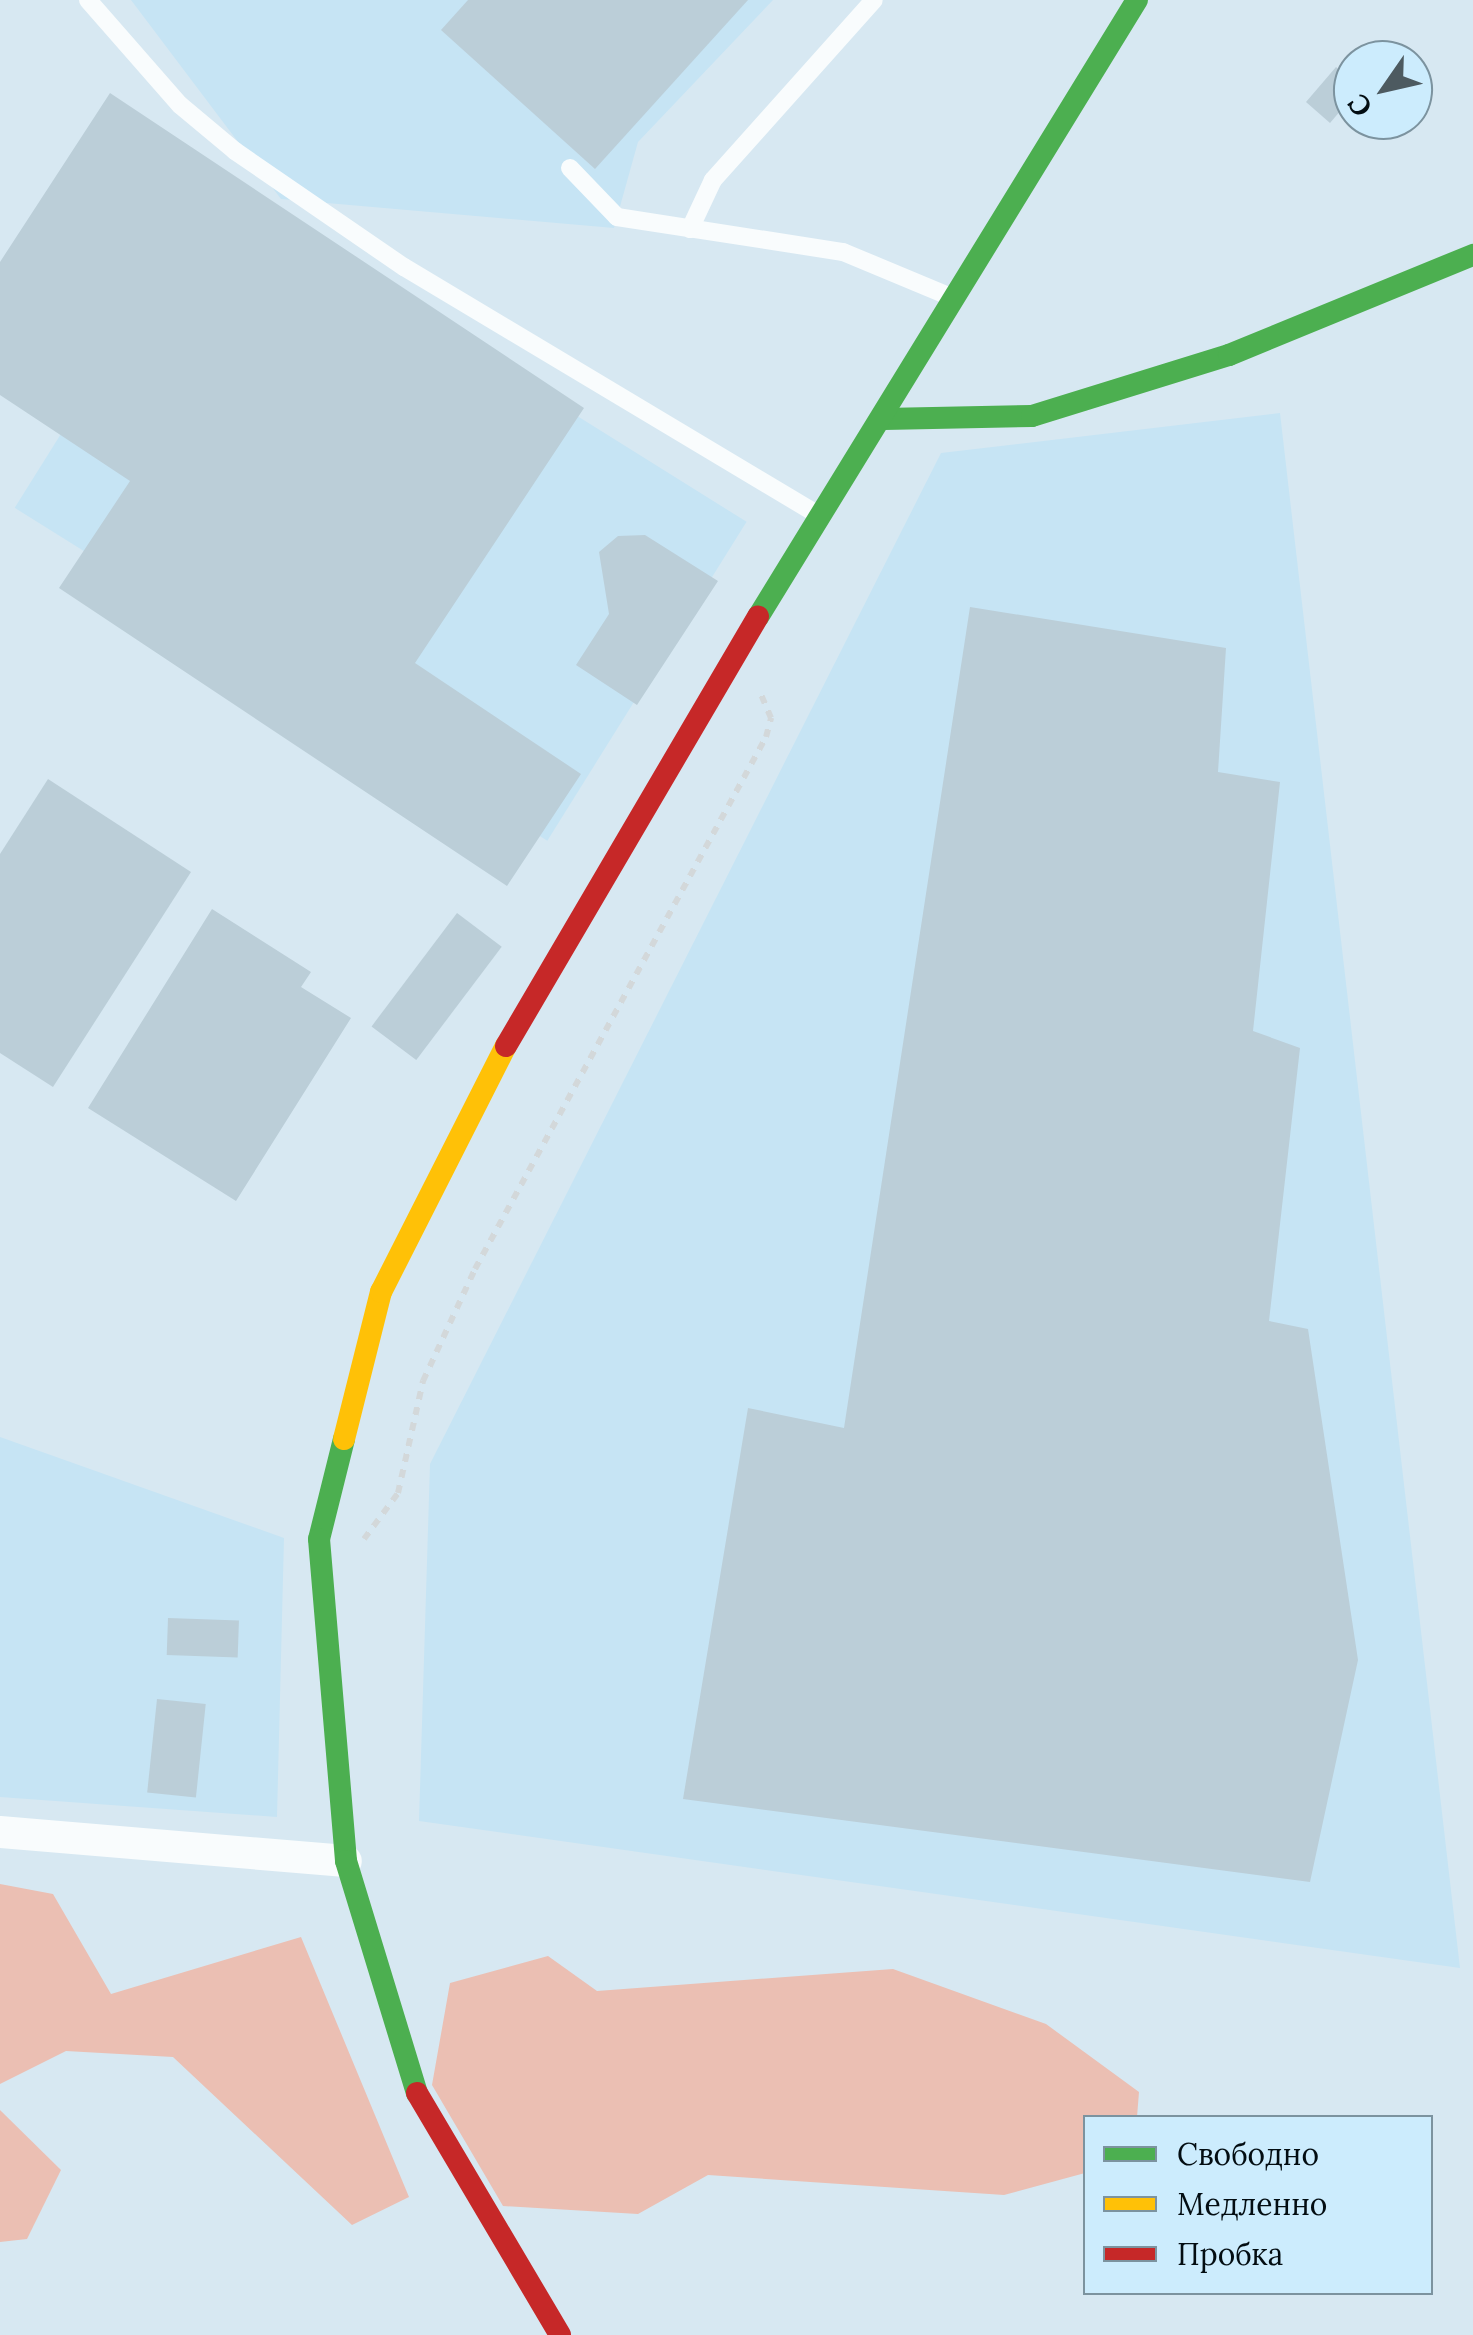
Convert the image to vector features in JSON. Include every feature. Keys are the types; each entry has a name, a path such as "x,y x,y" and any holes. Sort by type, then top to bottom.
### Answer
{"street":[{"path":"560,2335 423,2114 346,1861 319,1540 381,1292 556,947 884,419 1137,0"},
{"path":"884,419 1032,416 1229,356 1473,255"},
{"path":"0,1832 346,1861"}],"lane":[{"path":"88,0 180,105 235,151 468,306 822,516"},
{"path":"690,229 713,180 874,0"},
{"path":"570,168 617,218 843,252 956,299"}],"path":[{"path":"358,1556 398,1493 423,1381 475,1268 766,737 759,676"}],"shaded area":[{"path":"131,0 773,0 638,142 614,228 281,199"},
{"path":"214,189 747,522 547,841 15,508"},
{"path":"1280,413 1460,1968 419,1821 430,1464 941,453"},
{"path":"0,1437 284,1538 277,1817 0,1797"},
{"path":"0,1884 53,1894 111,1994 301,1937 409,2197 352,2225 173,2057 66,2051 0,2084"},
{"path":"548,1956 597,1991 893,1969 1046,2024 1139,2092 1137,2115 1083,2115 1083,2174 1004,2195 708,2175 638,2214 503,2206 432,2085 450,1983"},
{"path":"0,2110 61,2170 27,2239 0,2242"}],"building":[{"path":"468,0 748,0 595,169 441,30"},
{"path":"1333,70 1330,123 1306,102"},
{"path":"110,93 584,408 415,663 581,774 507,886 59,588 130,481 0,395 0,262"},
{"path":"645,535 718,581 637,705 576,665 609,614 599,552 618,536"},
{"path":"970,607 1226,648 1218,772 1280,782 1253,1031 1300,1048 1269,1321 1308,1329 1358,1660 1310,1882 683,1799 748,1408 844,1428"},
{"path":"48,779 191,872 53,1087 0,1053 0,854"},
{"path":"212,909 311,972 301,987 351,1018 236,1201 88,1108"},
{"path":"457,913 502,947 416,1060 372,1026"},
{"path":"168,1618 239,1620 238,1657 167,1655"},
{"path":"157,1699 206,1704 196,1798 147,1792"}],"traffic: fast":[{"path":"758,617 1137,0"},
{"path":"884,419 1032,416 1229,355 1473,255"},
{"path":"344,1439 319,1539 346,1861 417,2093"}],"traffic: slow":[{"path":"344,1439 381,1292 506,1046"}],"traffic: jam":[{"path":"506,1046 758,617"},
{"path":"417,2093 560,2335"}]}
